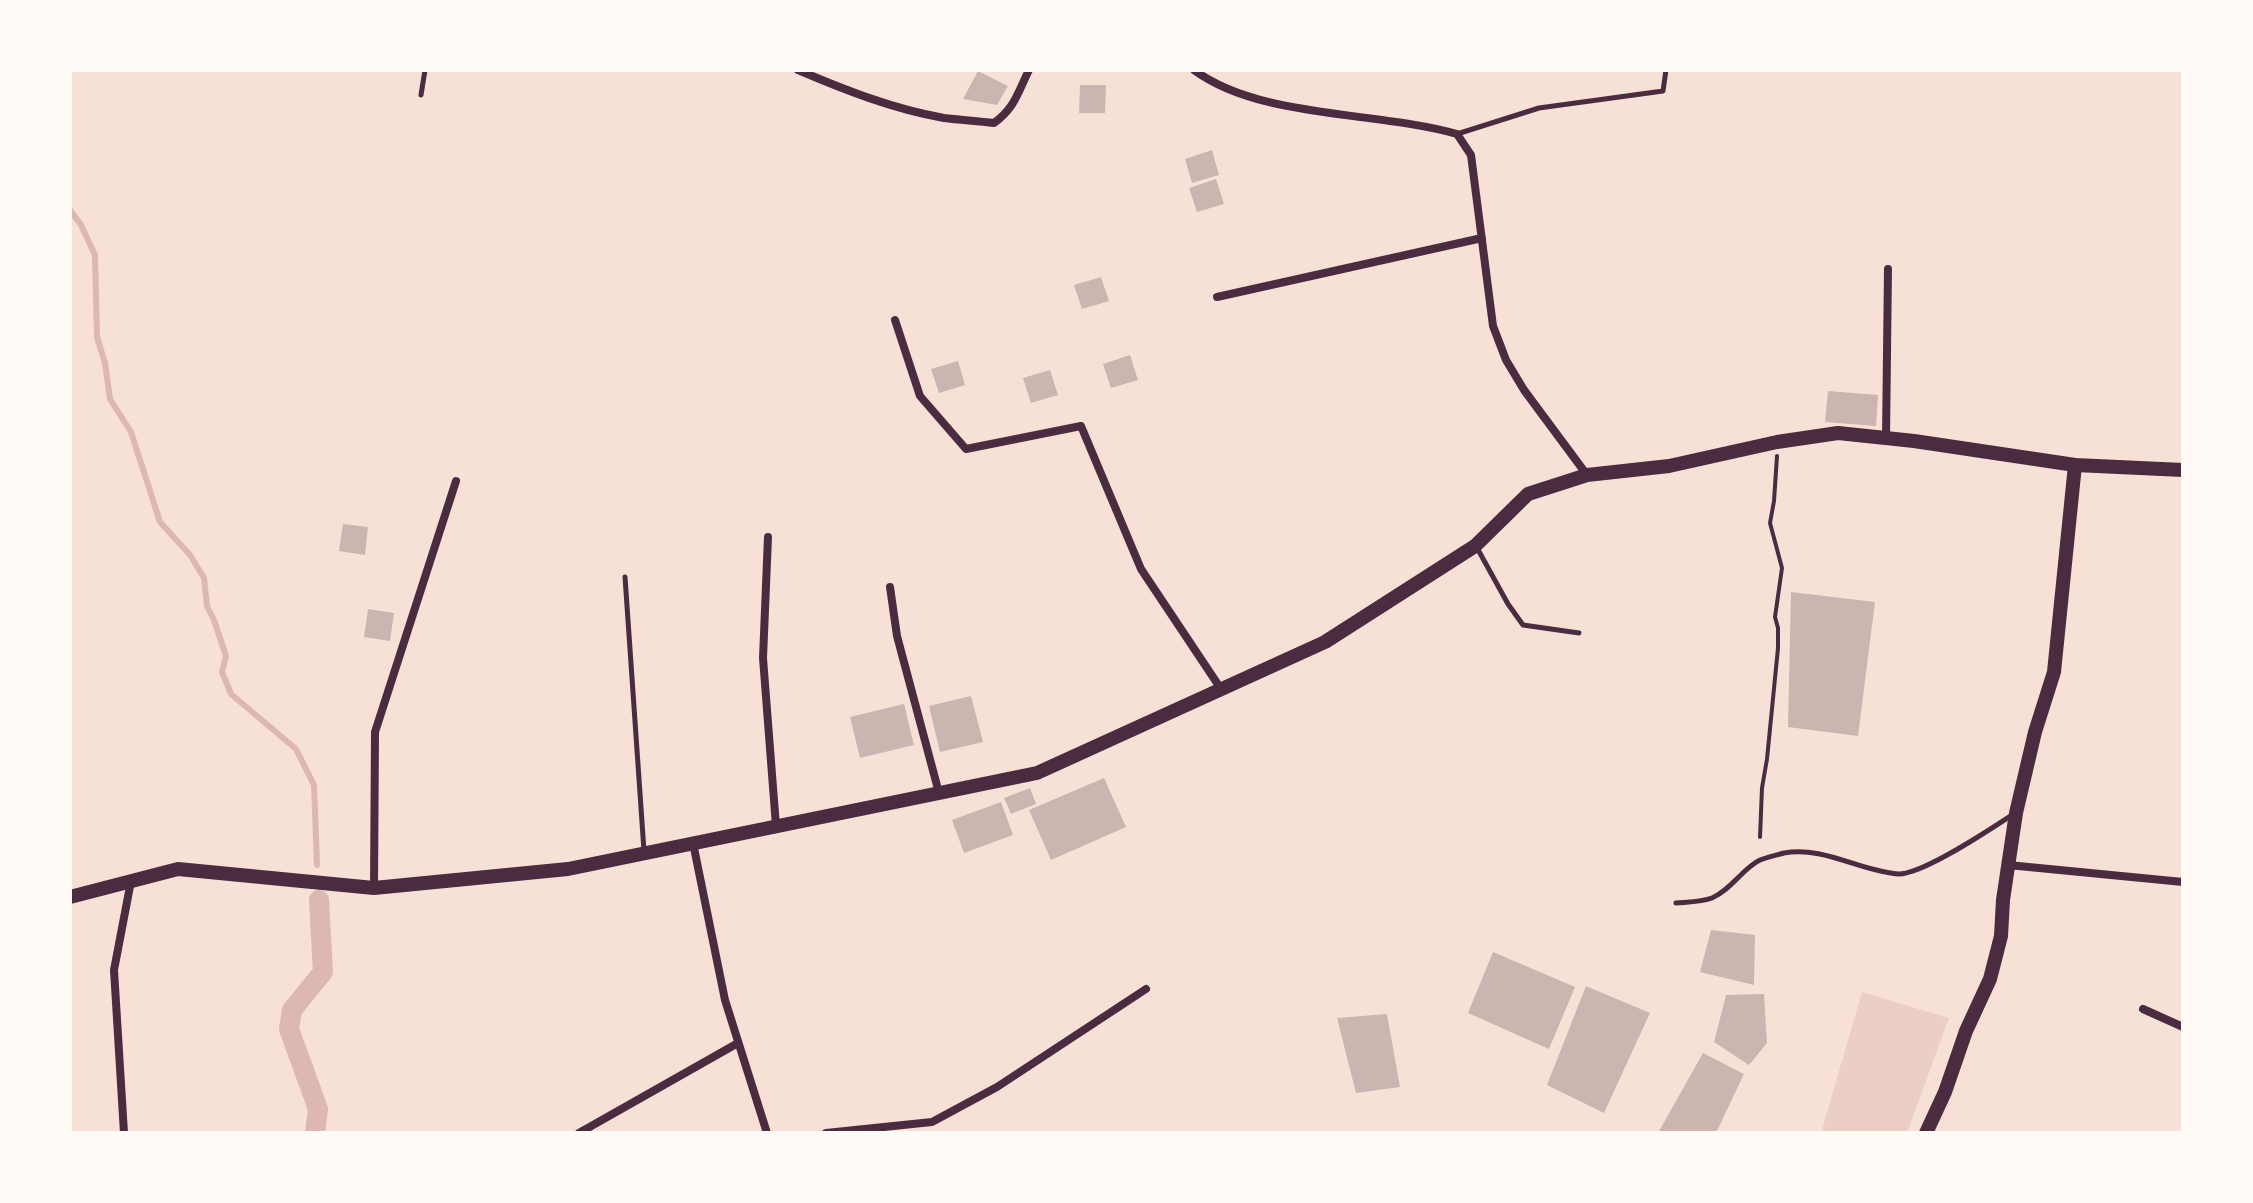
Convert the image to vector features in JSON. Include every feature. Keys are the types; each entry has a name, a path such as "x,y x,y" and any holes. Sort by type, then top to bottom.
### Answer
{"main road":[{"path":"70,897 178,869 374,888 568,869 1037,773 1325,642 1475,546 1528,494 1587,475 1669,466 1777,442 1838,433 2075,465 2183,470"},
{"path":"1926,1133 1990,979 2001,936 2007,865 2016,813 2035,732 2054,672 2075,465"}],"street":[{"path":"798,70 849,92 906,109 944,118 994,123 1007,114 1029,70"},
{"path":"1194,70 1208,81 1237,93 1279,104 1389,120 1457,134 1471,155 1493,326 1506,360 1524,390 1587,475"},
{"path":"1217,297 1482,238"},
{"path":"1886,438 1888,269"},
{"path":"895,320 920,396 966,449 1081,426 1141,569 1221,689"},
{"path":"374,888 375,732 456,481"},
{"path":"768,537 763,658 776,826"},
{"path":"890,587 897,636 939,793"},
{"path":"693,843 725,1000 767,1133"},
{"path":"2007,865 2183,882"},
{"path":"124,1133 114,970 131,881"},
{"path":"826,1133 932,1122 997,1087 1146,989"},
{"path":"2143,1009 2183,1027"},
{"path":"579,1133 738,1043"}],"lane":[{"path":"421,95 425,70"},
{"path":"1457,134 1539,108 1663,91 1666,70"},
{"path":"1475,546 1523,625 1579,633"},
{"path":"625,577 644,853"},
{"path":"1676,903 1711,899 1758,860 1786,853 1822,853 1869,868 1901,874 1957,850 2016,813"}],"path":[{"path":"1760,837 1762,788 1778,648 1775,617 1782,568 1770,523 1777,442"}],"shaded area":[{"path":"1862,992 1949,1018 1907,1133 1821,1133"}],"building":[{"path":"978,71 1008,86 997,105 963,99"},
{"path":"1080,85 1106,85 1105,113 1079,113"},
{"path":"1212,150 1219,175 1192,183 1185,159"},
{"path":"1216,179 1224,204 1197,212 1189,188"},
{"path":"1101,277 1109,301 1082,309 1074,285"},
{"path":"1130,355 1138,380 1111,388 1103,364"},
{"path":"958,361 965,385 939,393 931,369"},
{"path":"1050,370 1058,395 1031,403 1023,378"},
{"path":"1828,391 1878,395 1876,426 1825,422"},
{"path":"343,524 368,527 365,555 339,551"},
{"path":"1791,592 1875,602 1858,736 1788,727"},
{"path":"368,609 394,613 390,641 364,637"},
{"path":"971,696 983,742 940,752 929,706"},
{"path":"904,704 914,745 860,758 850,717"},
{"path":"1104,778 1126,827 1051,860 1029,810"},
{"path":"1030,788 1036,804 1011,814 1004,798"},
{"path":"1001,802 1013,835 964,853 952,820"},
{"path":"1711,930 1755,935 1754,985 1700,972"},
{"path":"1493,952 1575,987 1549,1049 1468,1013"},
{"path":"1586,986 1650,1013 1604,1113 1547,1085"},
{"path":"1764,994 1767,1043 1749,1065 1714,1042 1726,995"},
{"path":"1387,1014 1400,1087 1356,1093 1337,1018"},
{"path":"1703,1053 1744,1074 1716,1133 1658,1133"}],"waterway":[{"path":"70,210 95,255 97,337 105,363 110,399 131,432 160,522 190,555 204,578 207,606 226,656 222,672 231,694 296,749 314,785 317,865"},
{"path":"315,1133 318,1109 289,1029 292,1010 323,972 319,900"}]}
